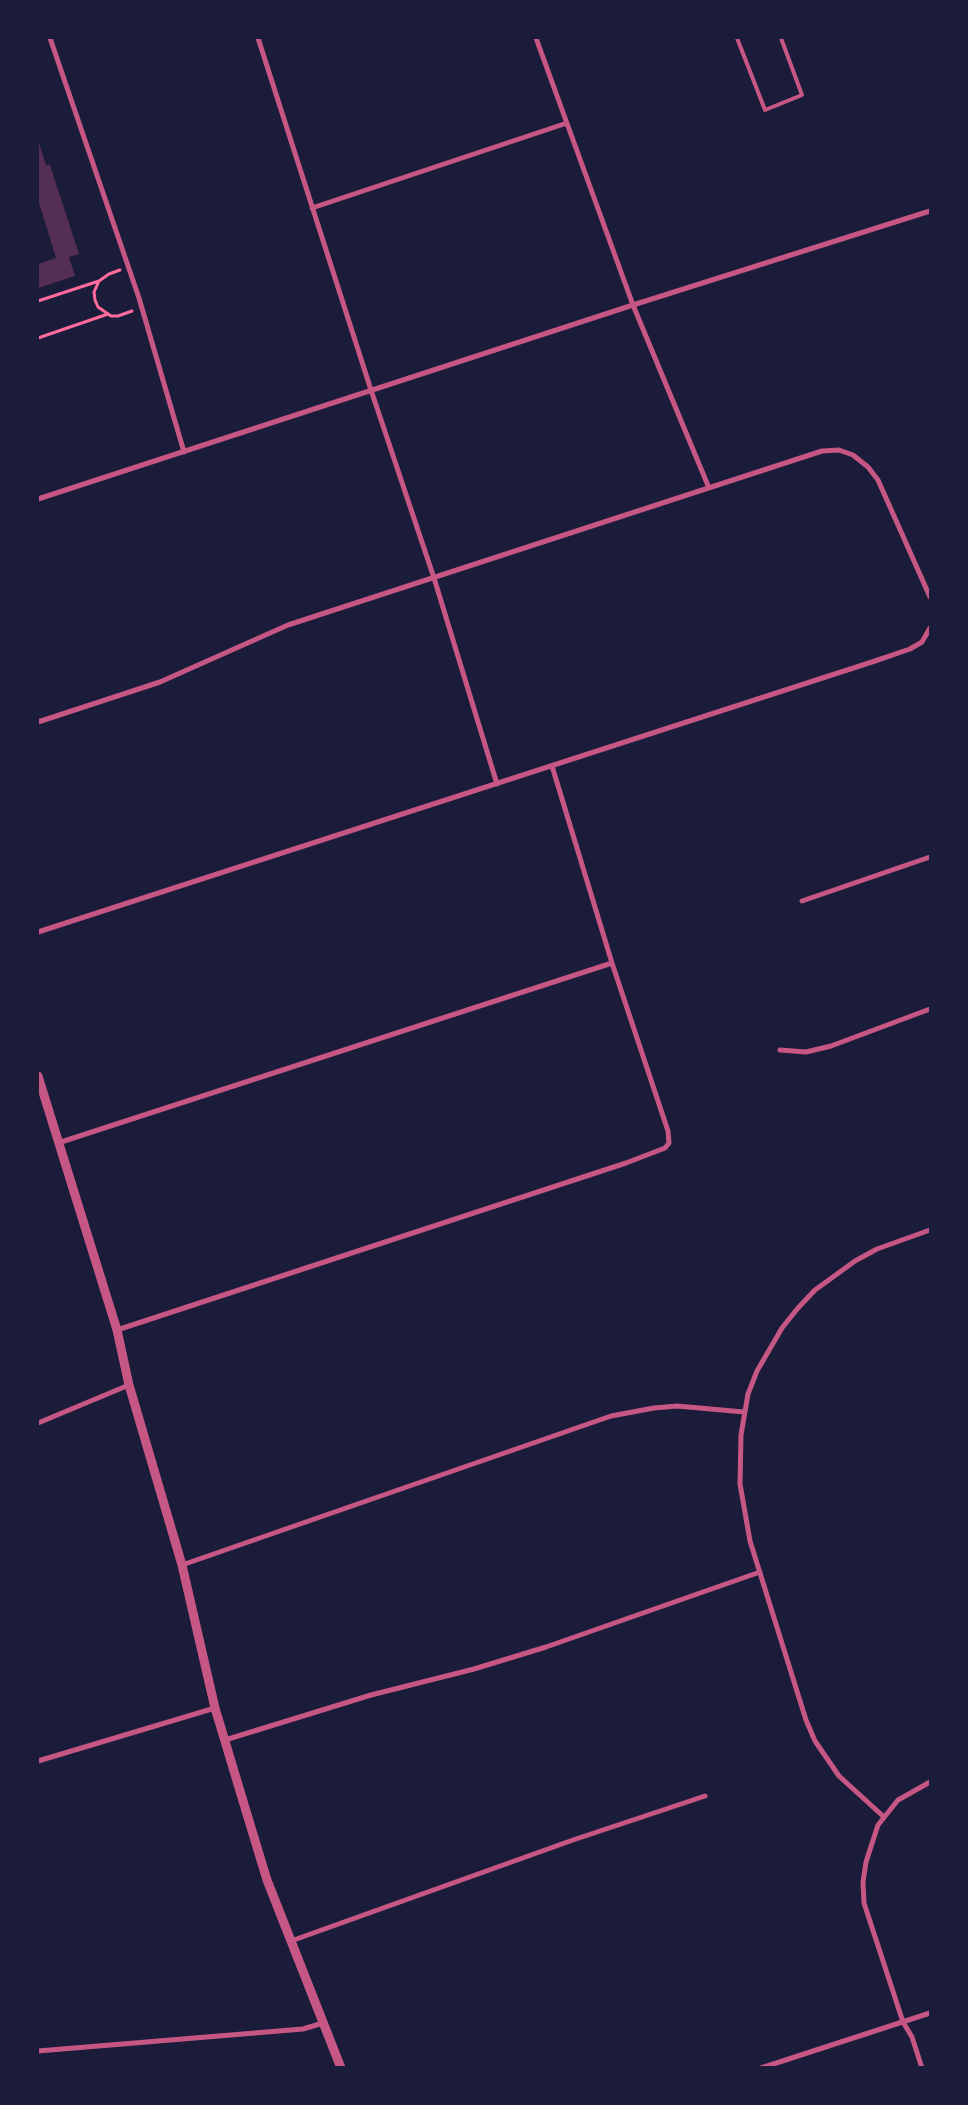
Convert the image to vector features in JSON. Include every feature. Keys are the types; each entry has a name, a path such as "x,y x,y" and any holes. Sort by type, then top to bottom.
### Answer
{"street":[{"path":"50,38 142,307 184,452"},
{"path":"258,38 371,390 434,578 496,784"},
{"path":"536,38 632,305 710,488"},
{"path":"312,208 567,123"},
{"path":"38,499 632,305 930,211"},
{"path":"38,722 160,682 288,625 822,451 839,450 853,455 868,467 878,480 930,597"},
{"path":"38,932 910,649 922,642 930,628"},
{"path":"117,1330 626,1163 665,1148 669,1143 668,1131 612,963 552,766"},
{"path":"802,901 930,857"},
{"path":"58,1143 612,963"},
{"path":"780,1050 806,1052 831,1046 930,1009"},
{"path":"38,1076 117,1330 129,1385 182,1565 224,1740 267,1880 341,2068"},
{"path":"884,1817 839,1776 815,1741 806,1720 750,1540 740,1484 739,1457 744,1412 757,1371 792,1315 815,1290 855,1261 930,1230"},
{"path":"38,1423 129,1385"},
{"path":"182,1565 611,1416 677,1406 744,1412"},
{"path":"224,1740 372,1695 474,1669 519,1655 760,1572"},
{"path":"38,1761 215,1708"},
{"path":"922,2068 912,2037 903,2022 864,1903 863,1882 866,1862 878,1825 898,1800 930,1782"},
{"path":"290,1941 573,1840 705,1796"},
{"path":"761,2068 930,2013"},
{"path":"38,2052 303,2028 323,2023"}],"lane":[{"path":"737,38 765,110 802,95 781,38"}],"path":[{"path":"38,301 99,281 109,274 128,267"},
{"path":"99,281 94,292 95,300 98,306 108,314 118,316 142,307"},
{"path":"38,338 108,314"}],"building":[{"path":"38,140 46,165 50,165 79,254 69,257 75,276 38,288 38,264 56,258 38,199"}]}
